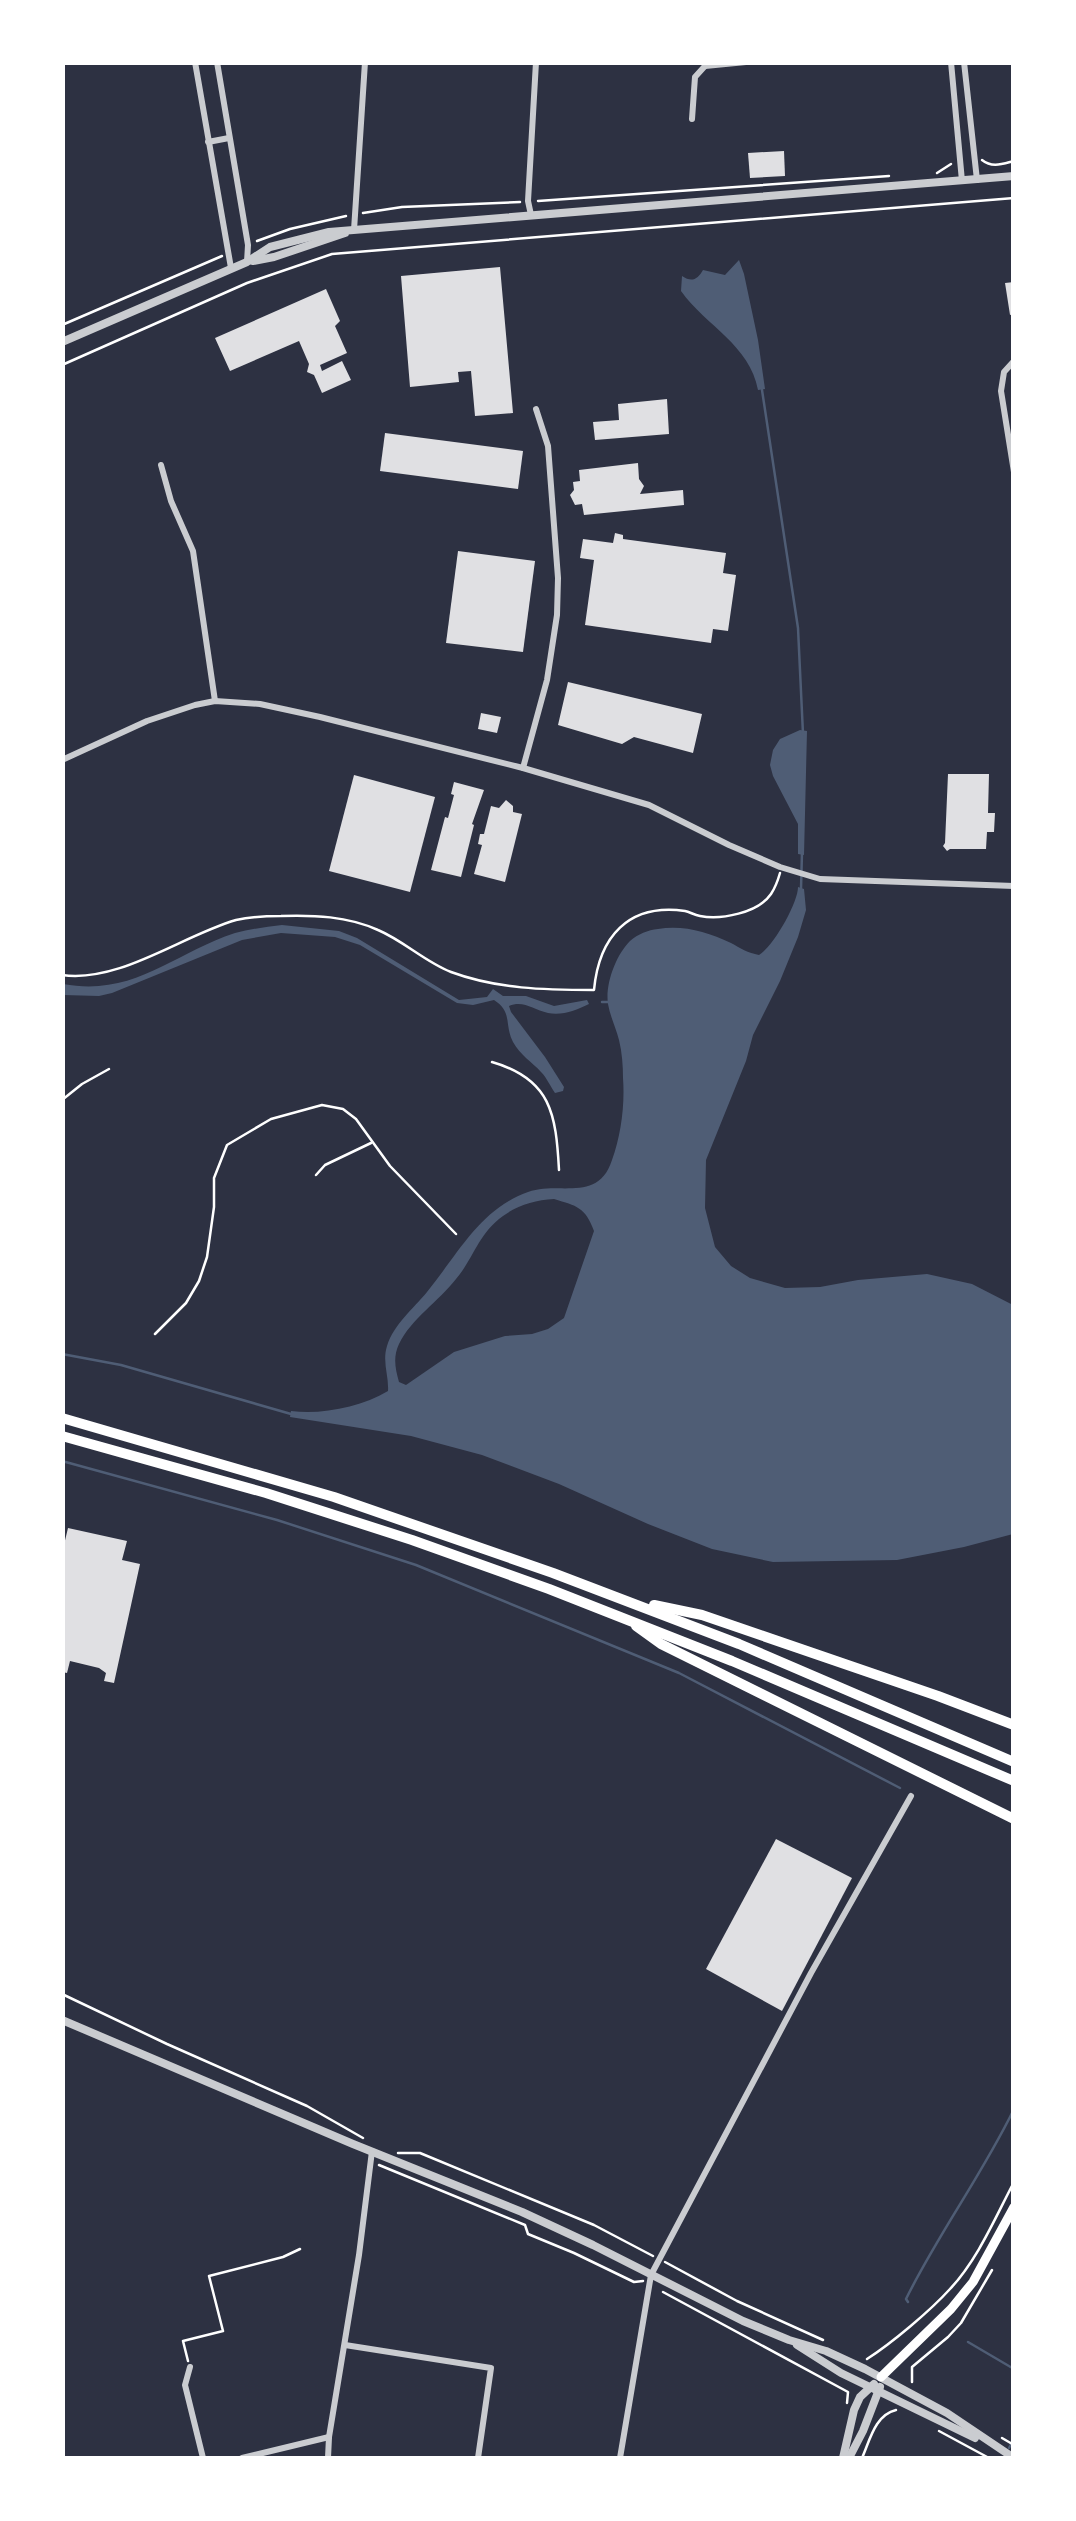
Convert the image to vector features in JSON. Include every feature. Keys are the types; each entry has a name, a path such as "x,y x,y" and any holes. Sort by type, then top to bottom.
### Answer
{"highway":[{"path":"62,1418 334,1497 634,1602 1014,1762"},
{"path":"62,1436 266,1493 624,1616 1014,1781"},
{"path":"634,1602 702,1615 1014,1725"},
{"path":"624,1616 661,1644 1014,1819"}],"main road":[{"path":"881,2377 973,2282 1014,2207"}],"street":[{"path":"217,62 248,245 247,262"},
{"path":"354,230 365,62"},
{"path":"530,215 536,62"},
{"path":"692,119 696,77 705,64 746,62"},
{"path":"951,62 962,181"},
{"path":"964,62 977,180"},
{"path":"198,63 231,268"},
{"path":"208,142 230,138"},
{"path":"62,342 247,262 270,247 329,232 1014,176"},
{"path":"1014,361 1004,372 1001,391 1014,472"},
{"path":"523,768 547,680 558,615 548,446 536,409"},
{"path":"161,465 192,551 215,701"},
{"path":"62,760 147,721 195,705 215,701 260,704 523,768 649,804 729,845 818,878 1014,886"},
{"path":"620,2458 650,2280 659,2259 811,1973 911,1796"},
{"path":"62,2020 536,2218 650,2280 881,2377 948,2413 990,2444"},
{"path":"328,2458 364,2225 371,2152"},
{"path":"789,2340 840,2373 1014,2458"},
{"path":"345,2345 490,2368 478,2458"},
{"path":"190,2366 185,2385 204,2458"},
{"path":"846,2458 881,2377"},
{"path":"846,2458 854,2410 860,2397 875,2389"},
{"path":"242,2458 329,2437"}],"path":[{"path":"62,365 247,283 332,254 1014,198"},
{"path":"62,974 92,975 124,966 237,920 332,916 378,930 447,971 488,984 594,990 604,948 616,931 635,917 664,910 700,916 744,912 763,903 784,868"},
{"path":"492,1062 513,1068 543,1092 554,1116 560,1170"},
{"path":"62,1100 109,1069"},
{"path":"155,1334 186,1304 199,1281 207,1257 214,1178 227,1145 272,1119 322,1105 343,1109 356,1119 405,1183 456,1234"},
{"path":"316,1175 325,1165 373,1142"},
{"path":"62,1994 308,2106 371,2152 525,2226 528,2234 634,2282 650,2280"},
{"path":"396,2152 420,2153 594,2226 828,2342"},
{"path":"860,2358 867,2360 886,2346 951,2288 984,2239 1014,2182"},
{"path":"190,2366 183,2341 223,2331 209,2276 300,2249"},
{"path":"666,2293 848,2392 846,2407"},
{"path":"912,2367 912,2383"},
{"path":"862,2458 885,2412 906,2413"},
{"path":"936,2430 986,2457"},
{"path":"996,2434 1014,2445"}],"water":[{"path":"739,260 765,389 758,390 737,348 681,291 682,276 694,279 703,270 725,275"},
{"path":"807,731 804,855 798,854 798,824 770,765 780,739"},
{"path":"798,887 804,889 806,910 798,937 753,1035 706,1160 705,1208 715,1247 731,1266 750,1278 785,1288 927,1274 972,1284 1013,1305 1013,1534 897,1560 773,1562 712,1549 482,1455 411,1436 290,1417 291,1411 341,1408 388,1391 385,1363 390,1338 483,1221 496,1209 528,1192 588,1186 606,1173 618,1140 623,1099 622,1054 608,1004 608,988 616,962 630,941 651,930 686,929 759,955 777,934","holes":["554,1199 583,1212 594,1231 564,1318 532,1334 505,1336 454,1352 406,1385 399,1382 395,1358 404,1335 456,1279 488,1230 521,1206"]},
{"path":"282,925 339,931 357,938 459,1000 487,997 493,989 503,996 526,996 554,1006 587,1000 589,1004 559,1014 524,1005 509,1006 545,1057 563,1091 555,1093 543,1074 516,1047 504,1009 494,1000 473,1005 457,1003 360,945 335,937 281,933 242,940 112,993 63,995 63,984 88,986 132,979 235,933"}],"building":[{"path":"784,151 785,176 750,178 748,153"},
{"path":"500,267 513,413 475,416 471,371 458,372 459,382 410,387 401,276"},
{"path":"1014,282 1014,314 1010,315 1005,283"},
{"path":"326,289 340,321 335,326 347,353 320,365 322,371 342,361 351,380 322,393 314,375 307,372 309,364 299,341 230,371 215,338"},
{"path":"667,399 669,434 595,440 593,422 619,420 618,404"},
{"path":"385,433 523,451 518,489 380,471"},
{"path":"638,463 639,479 644,486 640,494 683,490 684,505 584,515 582,504 575,505 570,495 573,482 580,481 579,470"},
{"path":"615,533 623,535 623,539 726,553 723,573 736,575 728,631 713,629 711,643 585,625 594,560 580,558 583,539 613,543"},
{"path":"458,551 535,561 523,652 446,643"},
{"path":"568,682 702,714 693,753 634,737 622,744 558,725"},
{"path":"481,713 501,717 497,733 478,729"},
{"path":"948,774 989,774 988,813 995,813 994,832 987,832 986,849 947,851 943,846"},
{"path":"354,775 435,797 410,892 329,871"},
{"path":"454,782 484,790 461,877 431,870 445,817 448,818"},
{"path":"506,800 513,806 513,812 522,814 505,882 474,874 482,845 478,844 480,834 484,834 491,806 499,808"},
{"path":"68,1528 127,1541 122,1560 140,1564 114,1683 104,1681 106,1673 99,1668 70,1661 67,1673 62,1672 62,1553"},
{"path":"776,1839 852,1878 782,2011 706,1969"}],"waterway":[{"path":"762,390 798,628 803,734"},
{"path":"801,889 802,852"},
{"path":"602,1002 608,1002"},
{"path":"62,1354 121,1365 291,1414"},
{"path":"62,1461 277,1520 416,1565 679,1673 900,1788"},
{"path":"908,2302 919,2275 1014,2109"},
{"path":"968,2342 1014,2369"},
{"path":"1009,2448 1014,2439"}]}
